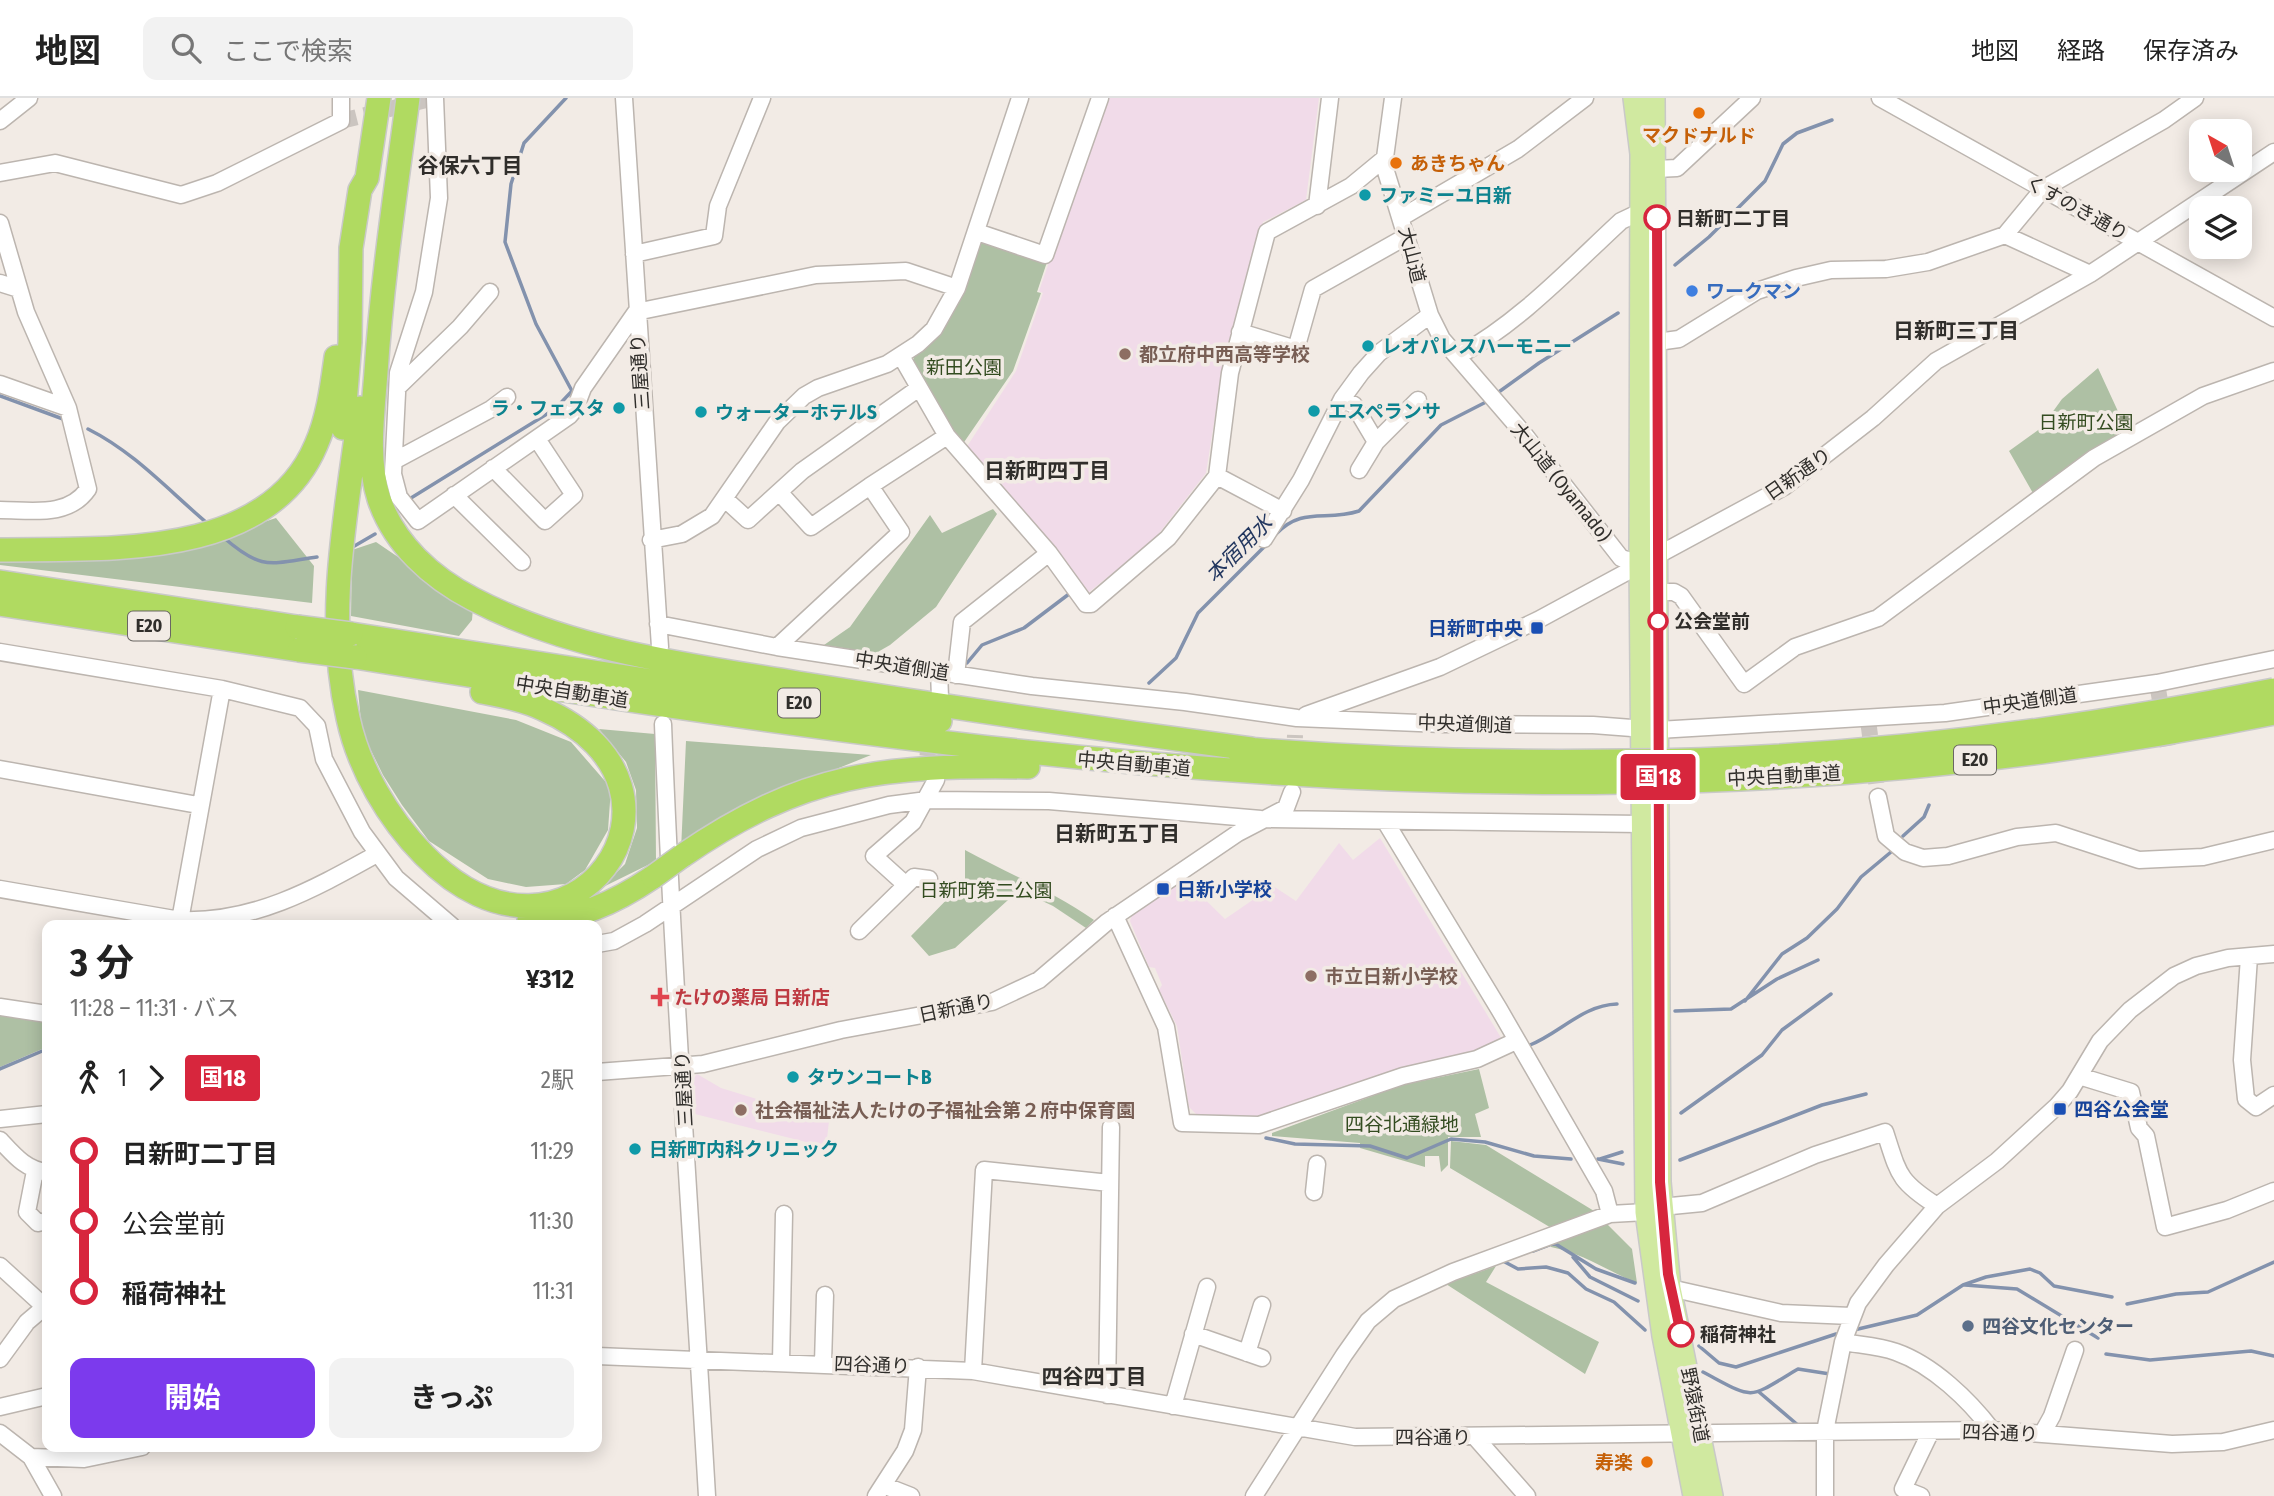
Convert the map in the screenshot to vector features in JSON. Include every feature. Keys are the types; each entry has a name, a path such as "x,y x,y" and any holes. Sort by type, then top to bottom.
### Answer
{"highway":[{"path":"360,190 355,177 364,98"},
{"path":"379,98 367,178 360,190 348,284 351,299 350,342 328,568 327,647 337,719 361,786 389,830 421,867 454,894 495,912 536,919 580,914 616,899 715,834 773,802 825,783 875,773 954,766 1241,772"},
{"path":"401,98 405,124"},
{"path":"408,98 378,326 372,446 378,497 394,531 418,561 475,600 555,633 720,671 983,712 1251,749"},
{"path":"0,550 125,546 204,534 227,528 251,517 286,490 316,445 325,419 334,374 340,299 348,284"},
{"path":"355,657 541,708 586,735 611,765 622,799 621,839 609,863 597,878 565,900 545,905 511,905 469,889 432,863 414,845 387,809 361,760 343,693 338,585 346,494 364,371 378,326"},
{"name":"中央自動車道","path":"0,582 298,638 355,657 653,705 1010,752 1241,772 1453,782 1624,772 2017,734 2102,722 2274,690"},
{"name":"中央自動車道","path":"0,604 298,638 351,634 780,701 942,721 1251,749 1480,760 1624,772 1801,776 2019,756 2274,713"}],"main road":[{"name":"野猿街道","path":"1634,98 1641,154 1640,212 1649,559 1653,1209 1670,1288 1691,1432 1694,1496"},
{"name":"野猿街道","path":"1654,98 1657,342 1649,559 1658,592 1642,824 1653,1209 1659,1314 1691,1432 1712,1496"}],"street":[{"path":"0,121 29,98"},
{"path":"0,173 55,163 181,195 217,183 341,121 341,98"},
{"path":"435,98 439,198 424,292 398,373 394,461 399,497 418,522 537,439 575,409 583,388 636,312 816,275 906,271 957,288"},
{"name":"三屋通り","path":"624,98 660,647"},
{"path":"634,254 713,236 718,206 762,98"},
{"path":"651,540 682,534 712,516 790,407 818,388 901,356 934,329 957,288 1020,98"},
{"path":"977,232 1045,255 1100,98"},
{"path":"1317,206 1330,98"},
{"name":"大山道","path":"1393,98 1384,165 1430,315 1442,339 1492,397"},
{"path":"1402,217 1518,149 1585,98"},
{"path":"1656,169 1677,168 1752,98"},
{"name":"くすのき通り","path":"1880,98 2274,318"},
{"path":"1657,342 1679,339 1757,291 1796,278 1831,270 1886,269 1928,262 2005,235 2043,189 2164,120 2195,98"},
{"name":"日新通り","path":"1297,718 1440,667 1538,621 1784,487 1873,418 1937,361 2090,274 2274,152"},
{"path":"901,356 947,436 1049,552 1086,604 1091,604 1167,538 1217,475 1230,373 1268,232 1351,186 1385,158"},
{"path":"1458,356 1520,315 1621,221 1640,212"},
{"path":"0,223 26,312 68,408 88,489 79,501 59,510 0,510"},
{"path":"2005,235 2090,274"},
{"path":"1240,332 1296,349 1313,289 1407,236"},
{"path":"0,283 19,289"},
{"path":"398,387 460,327 490,292"},
{"path":"1265,539 1283,511 1342,398 1379,353 1430,315"},
{"path":"1658,592 1674,592 1681,596 1744,684 1795,647 1878,618 2094,458 2203,396 2274,370"},
{"path":"0,384 68,408"},
{"path":"726,499 748,520 802,471 919,388"},
{"path":"394,461 491,409 507,397"},
{"name":"大山道 (Oyamado)","path":"1492,397 1622,558 1649,559"},
{"path":"1342,398 1353,405 1376,442"},
{"path":"1359,470 1376,442 1418,400"},
{"path":"779,492 811,527 947,436"},
{"path":"493,468 545,521 574,495 537,439"},
{"path":"1217,475 1283,511"},
{"path":"778,647 901,532 870,486"},
{"path":"454,495 522,562"},
{"path":"956,674 962,622 1049,552"},
{"name":"中央道側道","path":"658,624 778,647 939,672 1297,718 1650,729 1945,713 2157,683 2274,659"},
{"path":"0,652 222,689 285,702 309,714 317,726 324,759 333,780 377,854 423,904 444,920"},
{"path":"937,697 939,672"},
{"path":"179,920 198,805 222,689"},
{"path":"1295,735 1297,718"},
{"name":"三屋通り","path":"663,724 670,909 683,1067 707,1496"},
{"path":"0,769 198,805"},
{"path":"906,885 874,856 913,822 927,800 930,780"},
{"name":"日新通り","path":"602,1072 683,1067 841,1030 992,1002 1040,980 1115,916 1261,819 1286,808 1292,792"},
{"path":"1878,797 1886,836 1905,852 1923,858 1948,856 2017,837 2056,833 2139,860 2203,857 2274,839"},
{"path":"602,943 614,941 670,909 757,849 801,828 847,814 927,800 1049,801 1261,819 1642,824"},
{"path":"1385,821 1604,1191 1610,1214"},
{"path":"213,920 262,910 306,892 377,854"},
{"path":"859,931 914,877 929,878"},
{"path":"0,889 163,920"},
{"path":"1115,916 1166,1027 1182,1123 1259,1125 1404,1076 1477,1059 1516,1041"},
{"path":"1825,1496 1825,1432 1843,1342 1851,1316 1872,1281 1937,1206 2030,1132 2063,1099 2109,1030 2174,976 2209,961 2274,954"},
{"path":"2249,957 2242,1060 2246,1099 2256,1107 2274,1095"},
{"path":"0,1007 42,1013"},
{"path":"2078,1076 2132,1092 2138,1128 2146,1136 2165,1227 2227,1210 2274,1191"},
{"path":"0,1119 42,1115"},
{"path":"1107,1395 1111,1127"},
{"path":"1254,1496 1295,1427 1368,1321 1394,1298 1476,1263 1610,1214 1702,1203 1815,1155 1885,1132 1899,1175 1906,1185 1937,1206"},
{"path":"0,1140 15,1156 41,1171 27,1212 38,1223 42,1222"},
{"path":"1314,1192 1317,1164"},
{"path":"974,1371 984,1170 1110,1183"},
{"path":"781,1362 784,1214"},
{"path":"0,1266 42,1303"},
{"path":"1173,1406 1207,1287"},
{"path":"1670,1288 1781,1313 1851,1316"},
{"path":"823,1363 825,1295"},
{"path":"1193,1334 1255,1355 1262,1305"},
{"path":"0,1359 27,1322 42,1309"},
{"path":"1843,1342 1894,1351 1908,1357 1965,1399 1992,1430"},
{"path":"2042,1434 2052,1416 2075,1350"},
{"name":"四谷通り","path":"602,1356 974,1371 1354,1437 1992,1430 2172,1444 2223,1442 2274,1430"},
{"path":"911,1496 880,1490 905,1451 913,1430 918,1367"},
{"path":"0,1407 42,1397"},
{"path":"1921,1496 1903,1489 1931,1431"},
{"path":"0,1433 31,1457 54,1496"},
{"path":"1475,1437 1527,1496"},
{"path":"31,1457 84,1459 118,1452"}],"shaded area":[{"name":"都立府中西高等学校","path":"1106,98 1319,98 1306,200 1263,222 1220,385 1206,473 1153,541 1089,592 1051,542 966,448 1016,371 1043,293 1039,291"},
{"name":"市立日新小学校","path":"1380,838 1503,1041 1475,1055 1268,1117 1197,1115 1189,1107 1177,1026 1159,990 1162,985 1155,968 1149,967 1130,921 1133,912 1182,877 1225,919 1273,886 1296,901 1339,843 1353,860"},
{"name":"社会福祉法人たけの子福祉会第２府中保育園","path":"697,1074 721,1088 829,1121 826,1147 695,1114 693,1079"}],"green space":[{"name":"新田公園","path":"983,240 1047,262 1037,292 1041,293 1013,371 960,448 913,366 914,354 974,244"},
{"name":"日新町公園","path":"2098,368 2128,433 2034,495 2009,451 2041,428 2062,399"},
{"path":"993,509 997,514 936,607 890,645 876,653 824,645 850,627 930,515 942,533"},
{"path":"276,518 314,566 312,603 0,565 0,556 216,538"},
{"path":"376,542 473,608 472,620 459,636 351,616 352,550"},
{"path":"358,690 516,720 571,742 611,788 608,830 585,870 566,884 526,887 488,879 429,841 383,775 362,732"},
{"path":"599,729 655,734 656,861 601,888 625,864 637,828 636,790 626,762"},
{"path":"686,741 871,755 777,793 681,850"},
{"name":"日新町第二公園","path":"965,850 1047,892 1094,920 1086,928 1053,906 1019,890 955,948 929,956 911,936 965,881"},
{"path":"0,1013 42,1018 42,1049 0,1067"},
{"name":"四谷北通緑地","path":"1479,1069 1489,1108 1475,1114 1481,1137 1448,1137 1448,1165 1441,1172 1439,1156 1425,1156 1425,1167 1360,1148 1360,1143 1272,1136 1272,1133 1402,1085"},
{"path":"1451,1141 1486,1145 1599,1214 1553,1229 1450,1168"},
{"path":"1607,1224 1632,1249 1637,1283 1584,1258 1551,1247 1549,1240 1588,1225"},
{"path":"1496,1266 1486,1282 1599,1342 1585,1374 1446,1284"}],"waterway":[{"path":"411,498 555,409 572,391 536,324 505,242 511,184 524,143 566,98"},
{"name":"本宿用水","path":"1675,265 1709,237 1765,181 1783,144 1797,133 1832,120"},
{"name":"本宿用水","path":"1496,394 1618,313"},
{"path":"0,396 63,419"},
{"name":"本宿用水","path":"1276,534 1286,525 1305,517 1359,511 1441,425 1488,401"},
{"path":"88,429 136,460 207,523"},
{"path":"351,548 375,534"},
{"path":"223,537 257,560 276,563 317,557"},
{"name":"本宿用水","path":"1149,683 1176,658 1198,613 1266,545"},
{"path":"967,663 982,645 1024,628 1069,594"},
{"path":"1903,836 1924,817 1929,805"},
{"path":"1745,1001 1782,954 1807,938 1837,909 1861,877 1891,852"},
{"path":"1675,1011 1731,1009 1777,979 1818,960"},
{"path":"1681,1113 1762,1055 1782,1030 1831,994"},
{"path":"1530,1045 1582,1014 1617,1004"},
{"name":"本宿用水","path":"0,1069 42,1051"},
{"path":"1680,1160 1822,1105 1866,1094"},
{"path":"1266,1138 1295,1144 1370,1146 1407,1158 1451,1139 1485,1142 1534,1156 1571,1159"},
{"path":"1600,1159 1622,1152"},
{"path":"1598,1159 1623,1164"},
{"path":"1533,1251 1554,1243 1596,1269 1635,1283"},
{"path":"1573,1257 1590,1277 1638,1301"},
{"path":"1503,1261 1518,1269 1546,1267 1568,1273 1586,1289 1614,1302 1645,1330"},
{"path":"2127,1304 2176,1294 2208,1292 2274,1262"},
{"path":"1854,1330 1917,1315 1963,1285 1986,1277 2030,1269 2040,1273 2054,1286 2112,1297"},
{"path":"1965,1285 2017,1289 2098,1338"},
{"path":"1699,1346 1719,1363 1736,1367 1836,1334"},
{"path":"2106,1354 2150,1360 2251,1351 2274,1356"},
{"path":"1703,1372 1733,1388 1751,1393 1798,1369 1830,1374"},
{"path":"1759,1392 1799,1426"}],"tunnel":[{"path":"341,121 434,98"},
{"path":"2157,683 2169,754"},
{"path":"1868,720 1878,797"},
{"path":"925,780 930,731"},
{"path":"1294,762 1295,735"}],"bus line":[{"name":"国18","path":"1657,218 1660,1182 1668,1274 1681,1334"}],"place":[{"name":"マクドナルド","path":"1699,113"},
{"name":"あきちゃん","path":"1396,163"},
{"name":"ファミーユ日新","path":"1365,195"},
{"name":"日新町二丁目","path":"1657,218"},
{"name":"ワークマン","path":"1692,291"},
{"name":"レオパレスハーモニー","path":"1368,346"},
{"name":"都立府中西高等学校","path":"1125,354"},
{"name":"ラ・フェスタ","path":"619,408"},
{"name":"エスペランサ","path":"1314,411"},
{"name":"ウォーターホテルS","path":"701,412"},
{"name":"公会堂前","path":"1658,621"},
{"name":"日新町中央","path":"1537,628"},
{"name":"日新小学校","path":"1163,889"},
{"name":"市立日新小学校","path":"1311,976"},
{"name":"たけの薬局 日新店","path":"660,997"},
{"name":"タウンコートB","path":"793,1077"},
{"name":"四谷公会堂","path":"2060,1109"},
{"name":"社会福祉法人たけの子福祉会第２府中保育園","path":"741,1110"},
{"name":"日新町内科クリニック","path":"635,1149"},
{"name":"四谷文化センター","path":"1968,1326"},
{"name":"稲荷神社","path":"1681,1334"},
{"name":"寿楽","path":"1647,1462"}],"district":[{"name":"谷保六丁目","path":"470,166"},
{"name":"日新町三丁目","path":"1956,331"},
{"name":"日新町四丁目","path":"1047,471"},
{"name":"日新町五丁目","path":"1117,834"},
{"name":"四谷四丁目","path":"1094,1377"}]}
